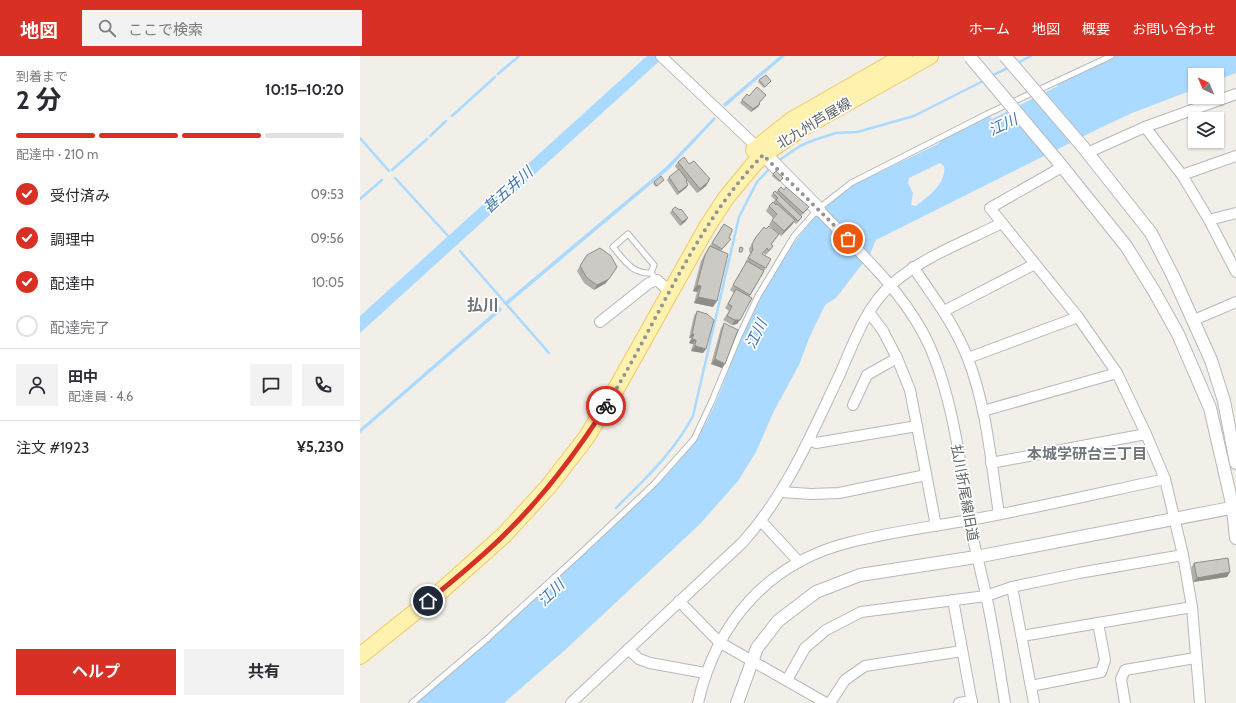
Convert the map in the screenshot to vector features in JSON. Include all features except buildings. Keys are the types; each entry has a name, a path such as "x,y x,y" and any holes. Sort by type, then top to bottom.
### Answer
{"main road":[{"name":"北九州芦屋線","path":"360,642 434,582 498,526 542,478 580,429 607,387 660,282 720,189 792,120 904,56"},
{"name":"北九州芦屋線","path":"760,151 930,56"},
{"path":"760,151 820,211"},
{"name":"北九州芦屋線","path":"360,656 440,592 504,535 548,487 590,432 660,282"}],"street":[{"path":"661,56 760,151"},
{"path":"969,56 1059,163 1126,246 1154,291 1178,334 1210,408 1234,508 1236,538"},
{"path":"1005,56 1085,150 1151,233 1194,320 1211,360 1224,402 1236,463"},
{"path":"1085,150 1236,94"},
{"path":"1145,127 1182,175 1209,220 1236,272"},
{"path":"1182,175 1236,156"},
{"path":"1059,163 990,208 1078,317 1117,372 1146,434 1165,479 1183,555 1192,607 1195,658 1200,703"},
{"name":"払川折尾線旧道","path":"820,211 870,262 890,286 915,319 938,365 949,403 976,557 1234,508"},
{"path":"1209,220 1236,213"},
{"path":"571,703 742,543 762,521 781,492 809,440 869,312 890,286 913,267 1002,223"},
{"path":"944,311 1035,264"},
{"path":"913,267 944,311 968,358 983,411 1000,514"},
{"path":"600,322 649,283 660,282"},
{"path":"1194,320 1236,302"},
{"path":"869,312 883,331 897,358 910,390 936,526"},
{"path":"968,358 1078,317"},
{"path":"853,405 867,375 897,358"},
{"path":"983,411 1117,372"},
{"path":"809,440 816,443 917,426"},
{"path":"991,463 1146,434"},
{"path":"781,492 811,494 839,493 926,475"},
{"path":"698,703 705,673 719,642 741,609 759,589 798,562 850,542 1000,514 1165,479"},
{"path":"762,521 798,562"},
{"path":"787,680 805,648 826,630 861,612 986,596 1012,587 1079,573 1183,555"},
{"path":"737,703 757,648 778,621 816,592 860,575 976,557 986,596 1005,703"},
{"path":"1012,587 1034,703"},
{"path":"953,600 972,702 959,703"},
{"path":"679,601 719,642 753,660 826,703"},
{"path":"1022,636 1192,607"},
{"path":"1031,686 1101,672 1105,660 1098,623"},
{"path":"628,649 639,659 650,663 705,673"},
{"path":"830,703 845,680 865,666 962,652"},
{"path":"1125,703 1121,679 1125,670 1195,658"}],"lane":[{"path":"412,703 488,638 583,551 669,468 694,439 758,296 794,236 820,211 851,183 987,114 1111,56"},
{"path":"628,234 654,265 660,282 632,268 613,248 628,234"},
{"path":"733,332 739,336"}],"water":[{"name":"甚五井川","path":"647,56 665,56 360,333 360,316"},
{"path":"780,56 785,56 725,107 723,104"},
{"name":"江川","path":"1115,56 1236,56 1236,73 1224,77 1224,68 1188,68 1188,92 1132,113 1100,128 876,240 870,254 836,298 825,305 810,336 799,365 774,411 756,452 738,481 700,524 565,650 504,703 415,703 526,606 643,498 680,460 699,434 713,409 748,322 771,278 799,237 814,218 831,201 856,183 938,144 943,138 989,116 992,119 1058,86 1057,83","holes":["940,163 944,166 943,178 936,189 916,206 911,205 913,193 908,183 909,178"]},
{"path":"714,117 716,119 668,170 507,305 505,302 666,167"},
{"path":"500,307 502,310 360,433 360,429"}],"waterway":[{"path":"498,74 519,56"},
{"path":"1016,64 1031,56"},
{"path":"991,76 1010,67"},
{"path":"452,116 495,77"},
{"path":"778,161 800,146 814,140 836,133 857,132 914,116 985,80"},
{"path":"430,136 446,121"},
{"path":"360,138 389,171"},
{"path":"392,170 427,139"},
{"path":"616,508 648,476 668,453 693,416 739,217 757,182 771,167"},
{"path":"395,178 450,238"},
{"path":"360,199 382,180"},
{"path":"460,251 549,353"}],"way so far":[{"path":"606,406 707,227 726,198 763,155 848,239"}],"district":[{"name":"払川","path":"483,305"},
{"name":"本城学研台三丁目","path":"1087,454"}],"route":[{"path":"428,601 504,535 548,487 586,438 606,406"}]}
